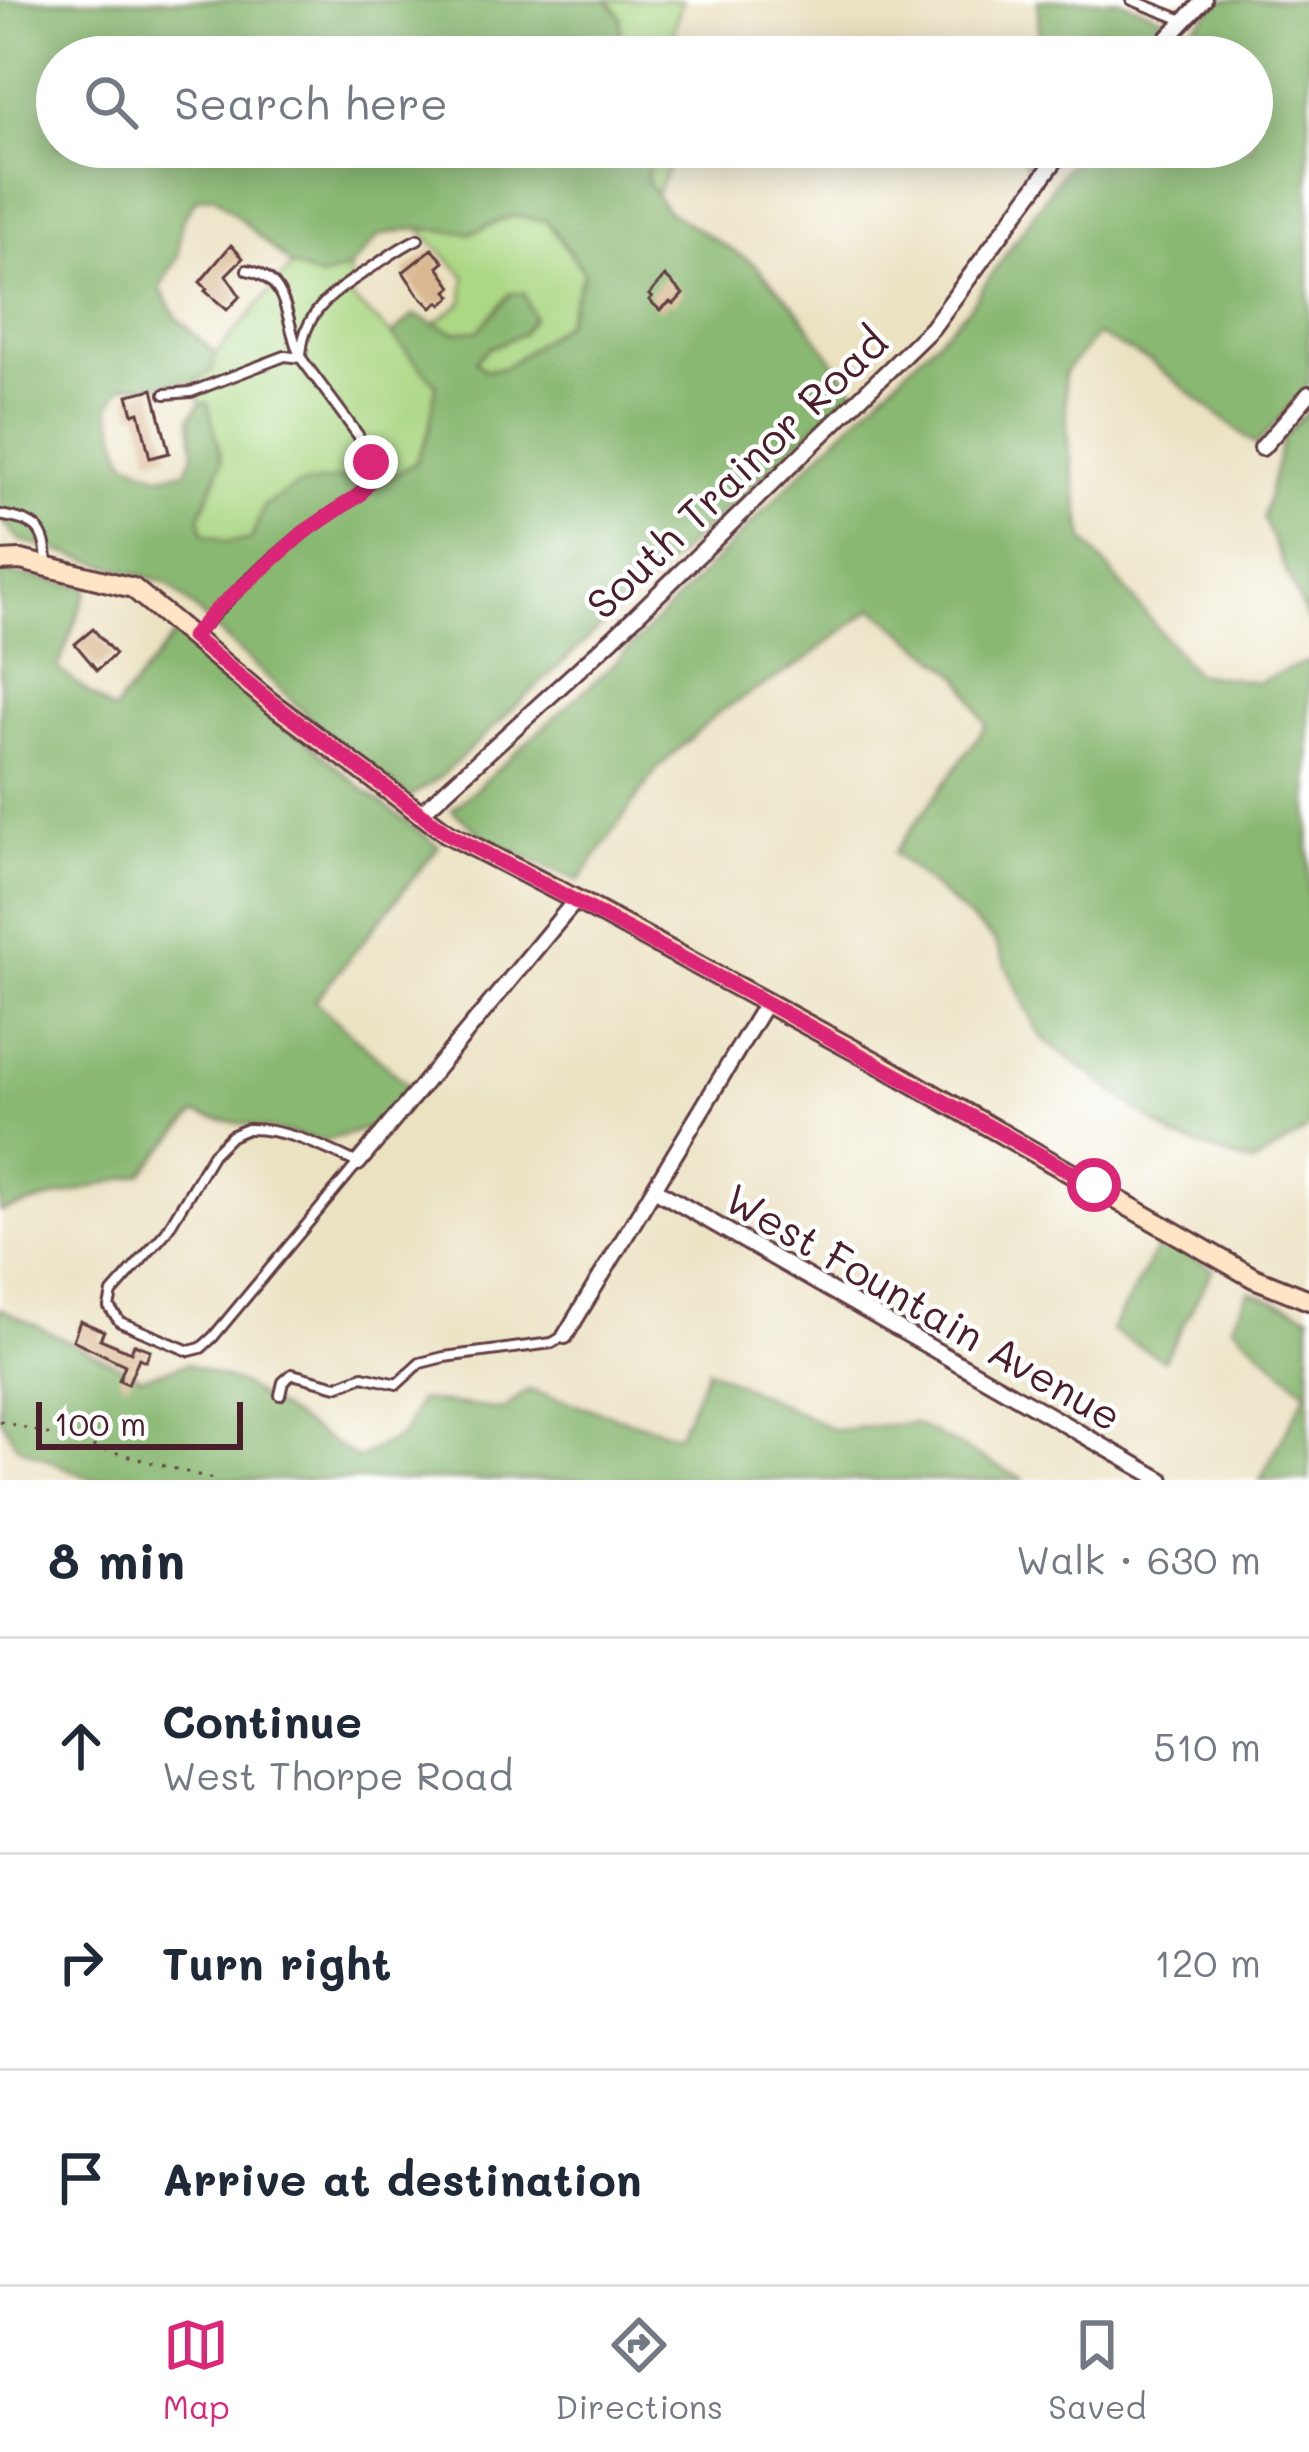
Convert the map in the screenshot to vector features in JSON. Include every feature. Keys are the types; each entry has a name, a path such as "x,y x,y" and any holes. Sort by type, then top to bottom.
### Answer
{"street":[{"path":"1169,36 1204,0"},
{"name":"South Trainor Road","path":"419,815 612,639 932,328 1050,168"},
{"path":"1262,448 1309,394"},
{"path":"0,561 20,560 133,588 272,703 447,833 1058,1164 1254,1278 1309,1300"},
{"path":"358,1163 576,900"},
{"path":"565,1336 766,1003"},
{"name":"West Fountain Avenue","path":"654,1189 1162,1480"}],"lane":[{"path":"1132,0 1184,20"},
{"path":"301,358 301,340 320,307 338,289 418,239"},
{"path":"192,637 251,578 303,533 359,495 368,483 371,462 358,435 301,358 277,287 269,277 247,270"},
{"path":"165,394 191,392 285,356 301,358"},
{"path":"0,515 38,527 47,544 47,567"},
{"path":"248,1129 276,1132 358,1163 201,1348 185,1350 120,1322 112,1314 112,1293 166,1232 213,1154 231,1136 248,1129"},
{"path":"280,1395 283,1382 292,1374 337,1386 363,1376 397,1384 420,1363 552,1343 565,1336"}],"path":[{"path":"0,1420 216,1480"}],"green space":[{"path":"0,0 608,0 621,17 620,36 36,36 36,168 649,168 647,181 666,210 753,263 793,304 854,390 440,777 410,797 332,738 167,583 20,540 0,519","holes":["214,196 292,266 321,278 350,268 380,235 418,228 471,233 512,216 547,221 584,272 565,323 504,368 485,370 476,361 489,348 522,334 533,317 524,293 510,294 479,330 454,332 414,315 392,335 436,384 429,431 415,463 379,484 337,479 297,486 264,506 251,540 226,542 203,533 200,516 222,461 208,403 200,403 190,418 194,452 186,471 160,476 125,460 109,406 123,386 193,382 212,371 216,354 177,318 160,288 178,257 182,220 197,198"]},
{"path":"608,0 682,0 675,36 620,36 621,17"},
{"path":"1038,0 1120,0 1175,22 1162,36 1039,36"},
{"path":"1221,0 1309,0 1309,384 1256,445 1150,361 1097,335 1064,373 1068,442 1084,539 1194,673 1258,682 1309,661 1309,1129 1253,1164 1175,1138 1040,1036 994,940 894,853 986,726 961,677 873,608 801,663 719,712 657,769 579,881 490,842 452,810 616,662 968,309 1065,168 1273,168 1273,36 1184,36"},
{"path":"649,168 668,168 656,195 647,181"},
{"path":"512,216 547,221 584,272 565,323 504,368 485,370 476,361 489,348 522,334 510,294 479,330 454,332 434,324 463,302 465,276 418,228 471,233"},
{"path":"292,266 321,278 350,268 351,298 437,384 429,431 415,463 379,484 337,479 264,506 251,540 226,542 203,533 200,516 218,475 208,404 200,403 193,382 212,371 216,354"},
{"path":"1309,409 1309,623 1263,518 1283,438"},
{"path":"0,572 88,587 58,669 113,712 177,632 364,790 439,846 315,1001 410,1087 376,1126 324,1141 195,1114 142,1174 0,1212"},
{"path":"1161,1241 1213,1269 1164,1360 1111,1331"},
{"path":"1249,1291 1309,1314 1309,1480 1260,1480 1307,1392 1232,1325"},
{"path":"0,1308 141,1377 187,1364 239,1383 358,1459 403,1434 419,1400 503,1410 528,1390 678,1435 708,1369 835,1430 914,1423 1025,1480 94,1480 17,1446 0,1418"}],"building":[{"path":"231,245 243,258 226,275 240,296 227,310 200,282"},
{"path":"432,249 444,262 438,267 452,287 447,291 452,296 432,308 403,272"},
{"path":"665,276 683,294 660,310 649,295"},
{"path":"153,389 169,453 150,458 139,412 133,414 128,395"},
{"path":"93,629 115,654 97,670 75,644"},
{"path":"80,1321 104,1331 100,1339 131,1352 134,1344 150,1350 146,1361 139,1358 128,1384 119,1380 125,1365 73,1340"}],"route":[{"path":"371,462 368,483 359,495 303,533 192,637 447,833 1094,1185"}]}
